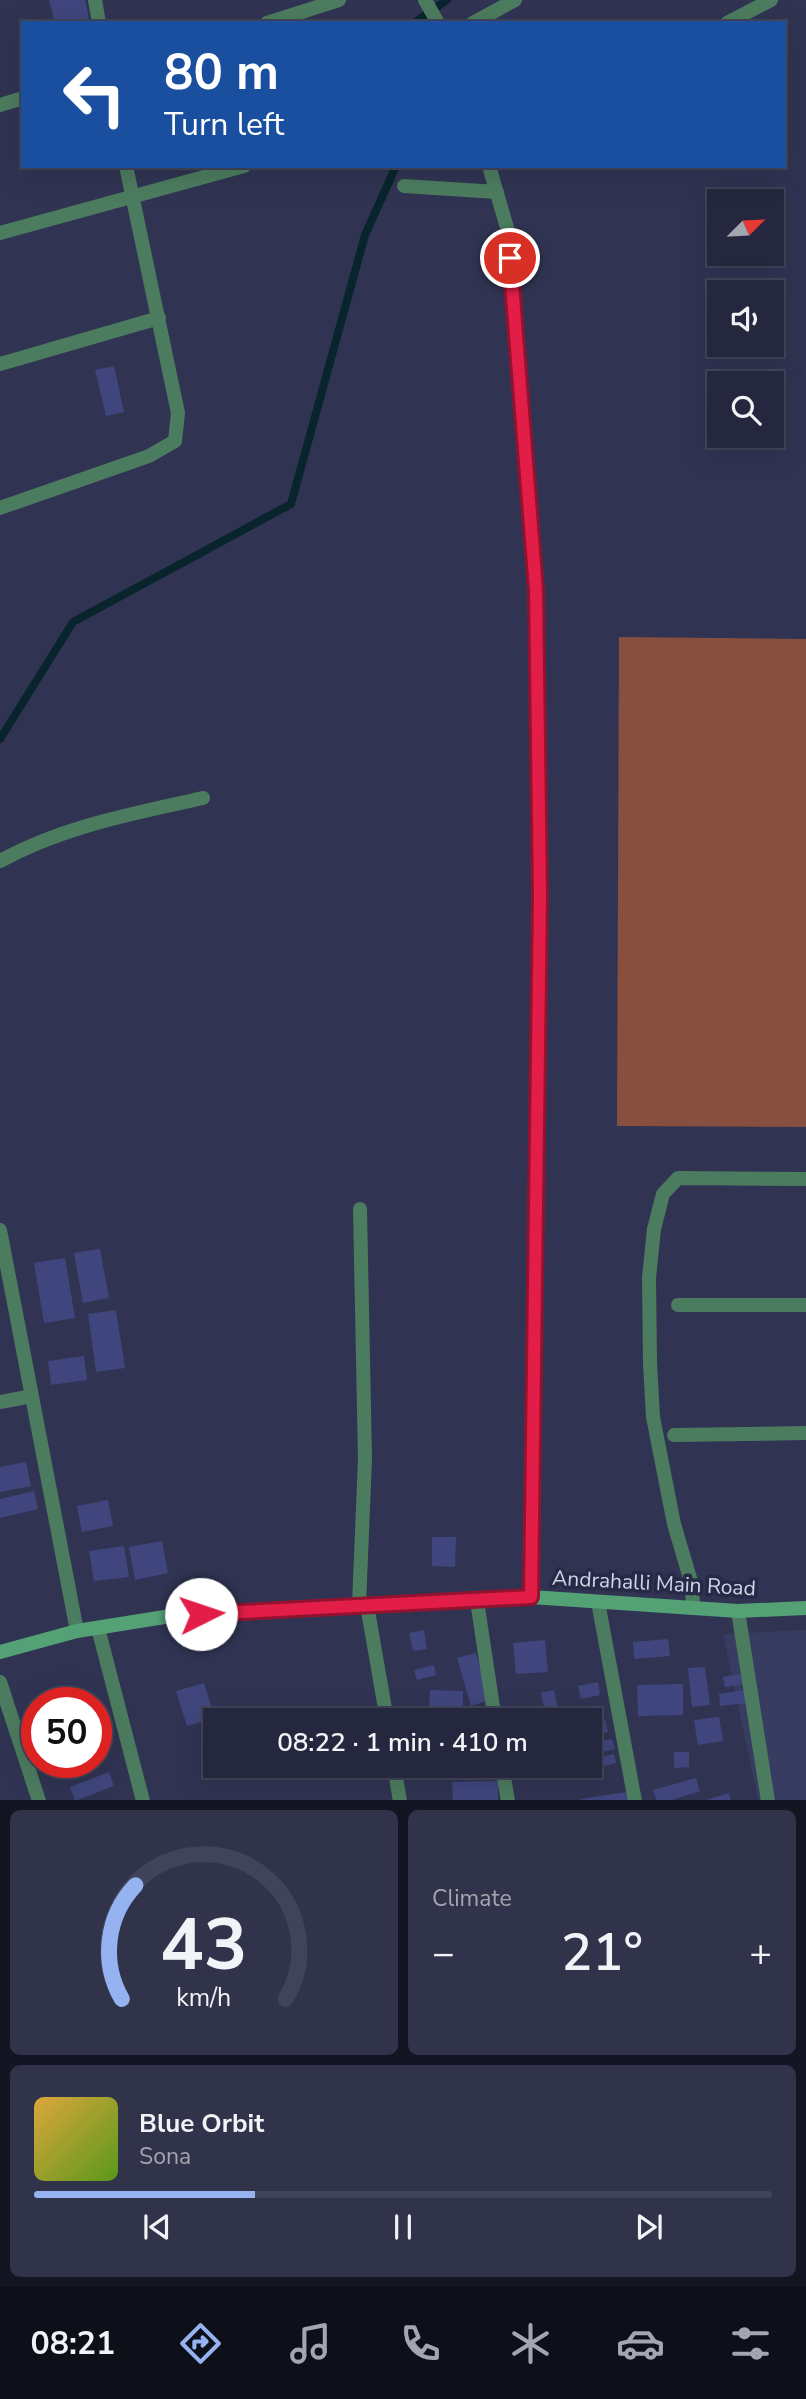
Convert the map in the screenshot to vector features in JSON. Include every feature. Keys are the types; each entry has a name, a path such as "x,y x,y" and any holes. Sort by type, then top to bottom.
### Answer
{"main road":[{"name":"Andrahalli Main Road","path":"0,1652 77,1631 177,1615 531,1597 738,1611 806,1608"}],"street":[{"path":"95,0 99,21"},
{"path":"273,21 339,0"},
{"path":"425,0 437,21"},
{"path":"477,21 515,0"},
{"path":"731,21 771,0"},
{"path":"0,104 21,99"},
{"path":"0,508 149,456 175,441 178,413 126,168"},
{"path":"0,233 236,168"},
{"path":"490,168 508,231 536,590 540,896 531,1597"},
{"path":"404,186 497,192"},
{"path":"0,364 159,318"},
{"path":"0,861 32,844 83,825 203,798"},
{"path":"693,1608 692,1585 674,1524 653,1417 649,1278 654,1228 663,1194 678,1178 806,1179"},
{"path":"360,1209 365,1459 363,1605 384,1708"},
{"path":"0,1230 77,1631"},
{"path":"678,1305 806,1305"},
{"path":"0,1402 32,1396"},
{"path":"674,1434 806,1433"},
{"path":"477,1601 493,1708"},
{"path":"598,1602 635,1800"},
{"path":"738,1611 768,1800"},
{"path":"99,1628 143,1800"},
{"path":"0,1682 40,1800"},
{"path":"396,1778 400,1800"},
{"path":"504,1778 508,1800"}],"shaded area":[{"path":"619,637 806,639 806,1127 617,1126"},
{"path":"806,1630 806,1800 758,1800 723,1634"}],"building":[{"path":"49,0 85,0 89,19 54,21"},
{"path":"114,366 124,412 106,416 95,370"},
{"path":"100,1249 109,1298 83,1303 74,1253"},
{"path":"65,1258 75,1318 44,1323 34,1263"},
{"path":"116,1310 125,1368 96,1372 88,1314"},
{"path":"84,1356 87,1380 51,1385 48,1361"},
{"path":"26,1462 31,1486 0,1492 0,1467"},
{"path":"34,1491 38,1509 0,1518 0,1499"},
{"path":"108,1500 113,1526 82,1532 77,1506"},
{"path":"432,1537 456,1537 455,1567 432,1566"},
{"path":"162,1541 168,1573 135,1580 129,1547"},
{"path":"124,1546 129,1577 94,1581 89,1551"},
{"path":"424,1630 427,1649 413,1651 409,1633"},
{"path":"668,1639 670,1656 634,1659 633,1642"},
{"path":"545,1640 548,1672 516,1674 513,1643"},
{"path":"476,1653 490,1700 471,1706 457,1658"},
{"path":"434,1665 436,1675 417,1680 414,1670"},
{"path":"705,1667 710,1705 692,1707 688,1668"},
{"path":"741,1674 743,1684 725,1687 723,1677"},
{"path":"598,1682 600,1695 581,1699 578,1686"},
{"path":"204,1683 212,1708 203,1708 203,1721 187,1726 176,1691"},
{"path":"683,1684 683,1715 638,1716 637,1685"},
{"path":"430,1690 463,1691 463,1708 429,1708"},
{"path":"554,1690 558,1708 544,1708 541,1693"},
{"path":"746,1690 748,1703 720,1706 719,1694"},
{"path":"719,1717 723,1741 698,1745 694,1720"},
{"path":"605,1719 608,1732 602,1733 602,1720"},
{"path":"612,1739 615,1749 602,1752 602,1741"},
{"path":"674,1752 689,1752 689,1767 674,1768"},
{"path":"614,1754 616,1763 602,1767 602,1756"},
{"path":"93,1778 111,1778 114,1786 75,1800 70,1787"},
{"path":"696,1778 700,1791 672,1800 657,1800 653,1790"},
{"path":"498,1781 498,1800 453,1800 452,1782"},
{"path":"627,1792 629,1800 581,1800"},
{"path":"729,1793 731,1800 706,1800"}],"waterway":[{"path":"417,21 447,0"},
{"path":"0,739 73,622 291,504 365,235 395,168"}],"route":[{"path":"201,1614 531,1597 540,896 536,590 510,258"}]}
